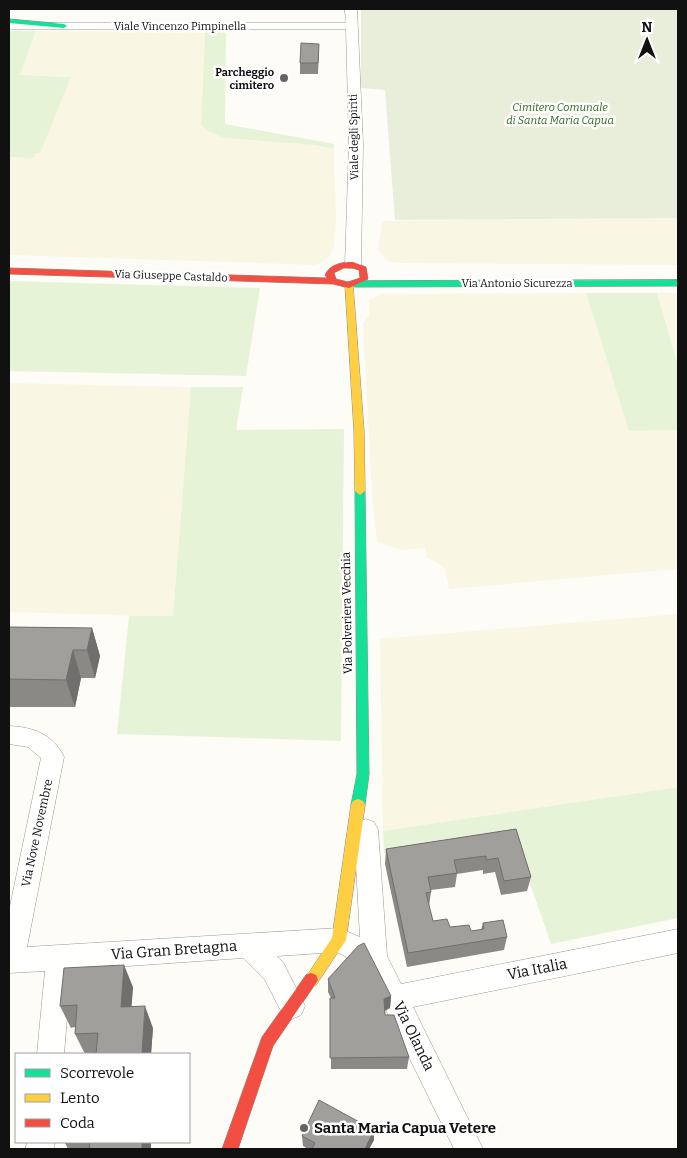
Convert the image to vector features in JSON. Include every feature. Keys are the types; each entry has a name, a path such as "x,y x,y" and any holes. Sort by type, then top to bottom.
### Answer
{"main road":[{"path":"9,21 64,26"},
{"name":"Via Giuseppe Castaldo","path":"9,262 332,276"},
{"path":"332,276 336,266 364,270 364,279 352,285"},
{"name":"Via Giuseppe Castaldo","path":"9,271 332,276"},
{"name":"Via Antonio Sicurezza","path":"332,276 352,285 678,283"},
{"name":"Via Polveriera Vecchia","path":"339,940 363,774 359,431 352,285"},
{"path":"230,1149 267,1042 339,940"}],"street":[{"name":"Viale degli Spiriti","path":"351,9 356,144 364,270"},
{"name":"Viale Vincenzo Pimpinella","path":"9,26 351,26"},
{"name":"Via Nove Novembre","path":"9,735 36,740 48,748 53,757 10,961"},
{"path":"363,774 374,958"},
{"path":"339,940 374,958"},
{"name":"Via Gran Bretagna","path":"10,961 339,940"},
{"name":"Via Italia","path":"395,998 678,941"},
{"path":"248,946 274,971 292,1006"},
{"path":"50,1053 59,958"},
{"name":"Via Olanda","path":"374,958 469,1149"}],"shaded area":[{"path":"36,31 205,32 201,124 208,131 225,138 314,145 334,149 336,217 334,245 331,254 324,261 315,265 9,255 9,157 34,158 70,77 20,75"},
{"path":"678,218 678,265 394,263 386,260 378,249 382,221"},
{"path":"586,293 629,431 678,430 678,569 449,589 445,569 427,558 425,548 401,550 377,542 372,496 363,324 369,315 369,300 380,294"},
{"path":"657,293 678,293 678,365"},
{"path":"9,383 191,387 173,617 9,612"},
{"path":"678,614 678,787 383,831 380,639"}],"green space":[{"name":"Cimitero Comunale di Santa Maria Capua","path":"361,9 678,9 678,218 395,220 385,90 361,88"},
{"path":"9,31 36,31 20,75 71,77 40,153 36,153 34,158 9,157"},
{"path":"205,32 226,32 225,124 334,144 334,149 314,145 224,138 208,131 201,125"},
{"path":"9,281 260,288 246,376 9,371"},
{"path":"586,293 657,293 678,365 678,430 629,431"},
{"path":"191,387 243,387 236,430 344,429 341,741 117,734 129,616 173,616"},
{"path":"678,787 678,918 551,944 513,834 384,853 383,831"}],"building":[{"path":"301,43 319,44 318,63 300,63"},
{"path":"9,627 92,628 87,650 73,650 66,680 9,679"},
{"path":"516,829 531,877 504,881 498,858 486,860 486,856 454,860 457,873 428,877 431,892 426,893 433,921 447,919 450,927 469,925 471,931 484,929 483,923 503,920 507,937 408,953 386,849"},
{"path":"364,943 391,996 384,999 385,1015 394,1015 409,1057 330,1058 330,998 335,998 328,979 358,946"},
{"path":"124,965 121,1007 145,1006 142,1053 96,1053 98,1033 75,1034 77,1005 60,1006 64,968"},
{"path":"319,1100 374,1130 365,1149 312,1149 315,1143 302,1136"},
{"path":"90,1143 142,1143 142,1149 89,1149"}],"traffic: fast":[{"path":"9,21 64,26"},
{"path":"355,284 678,283"},
{"path":"358,805 363,774 360,491"}],"traffic: slow":[{"path":"349,285 359,431 360,491"},
{"path":"311,980 339,940 358,805"}],"traffic: jam":[{"path":"342,265 353,265 363,269 364,279 349,285 333,281 329,275 330,272 342,265"},
{"path":"9,271 333,281"},
{"path":"230,1149 267,1042 311,980"}],"place":[{"name":"Parcheggio cimitero","path":"284,78"},
{"name":"Santa Maria Capua Vetere","path":"304,1128"}]}
